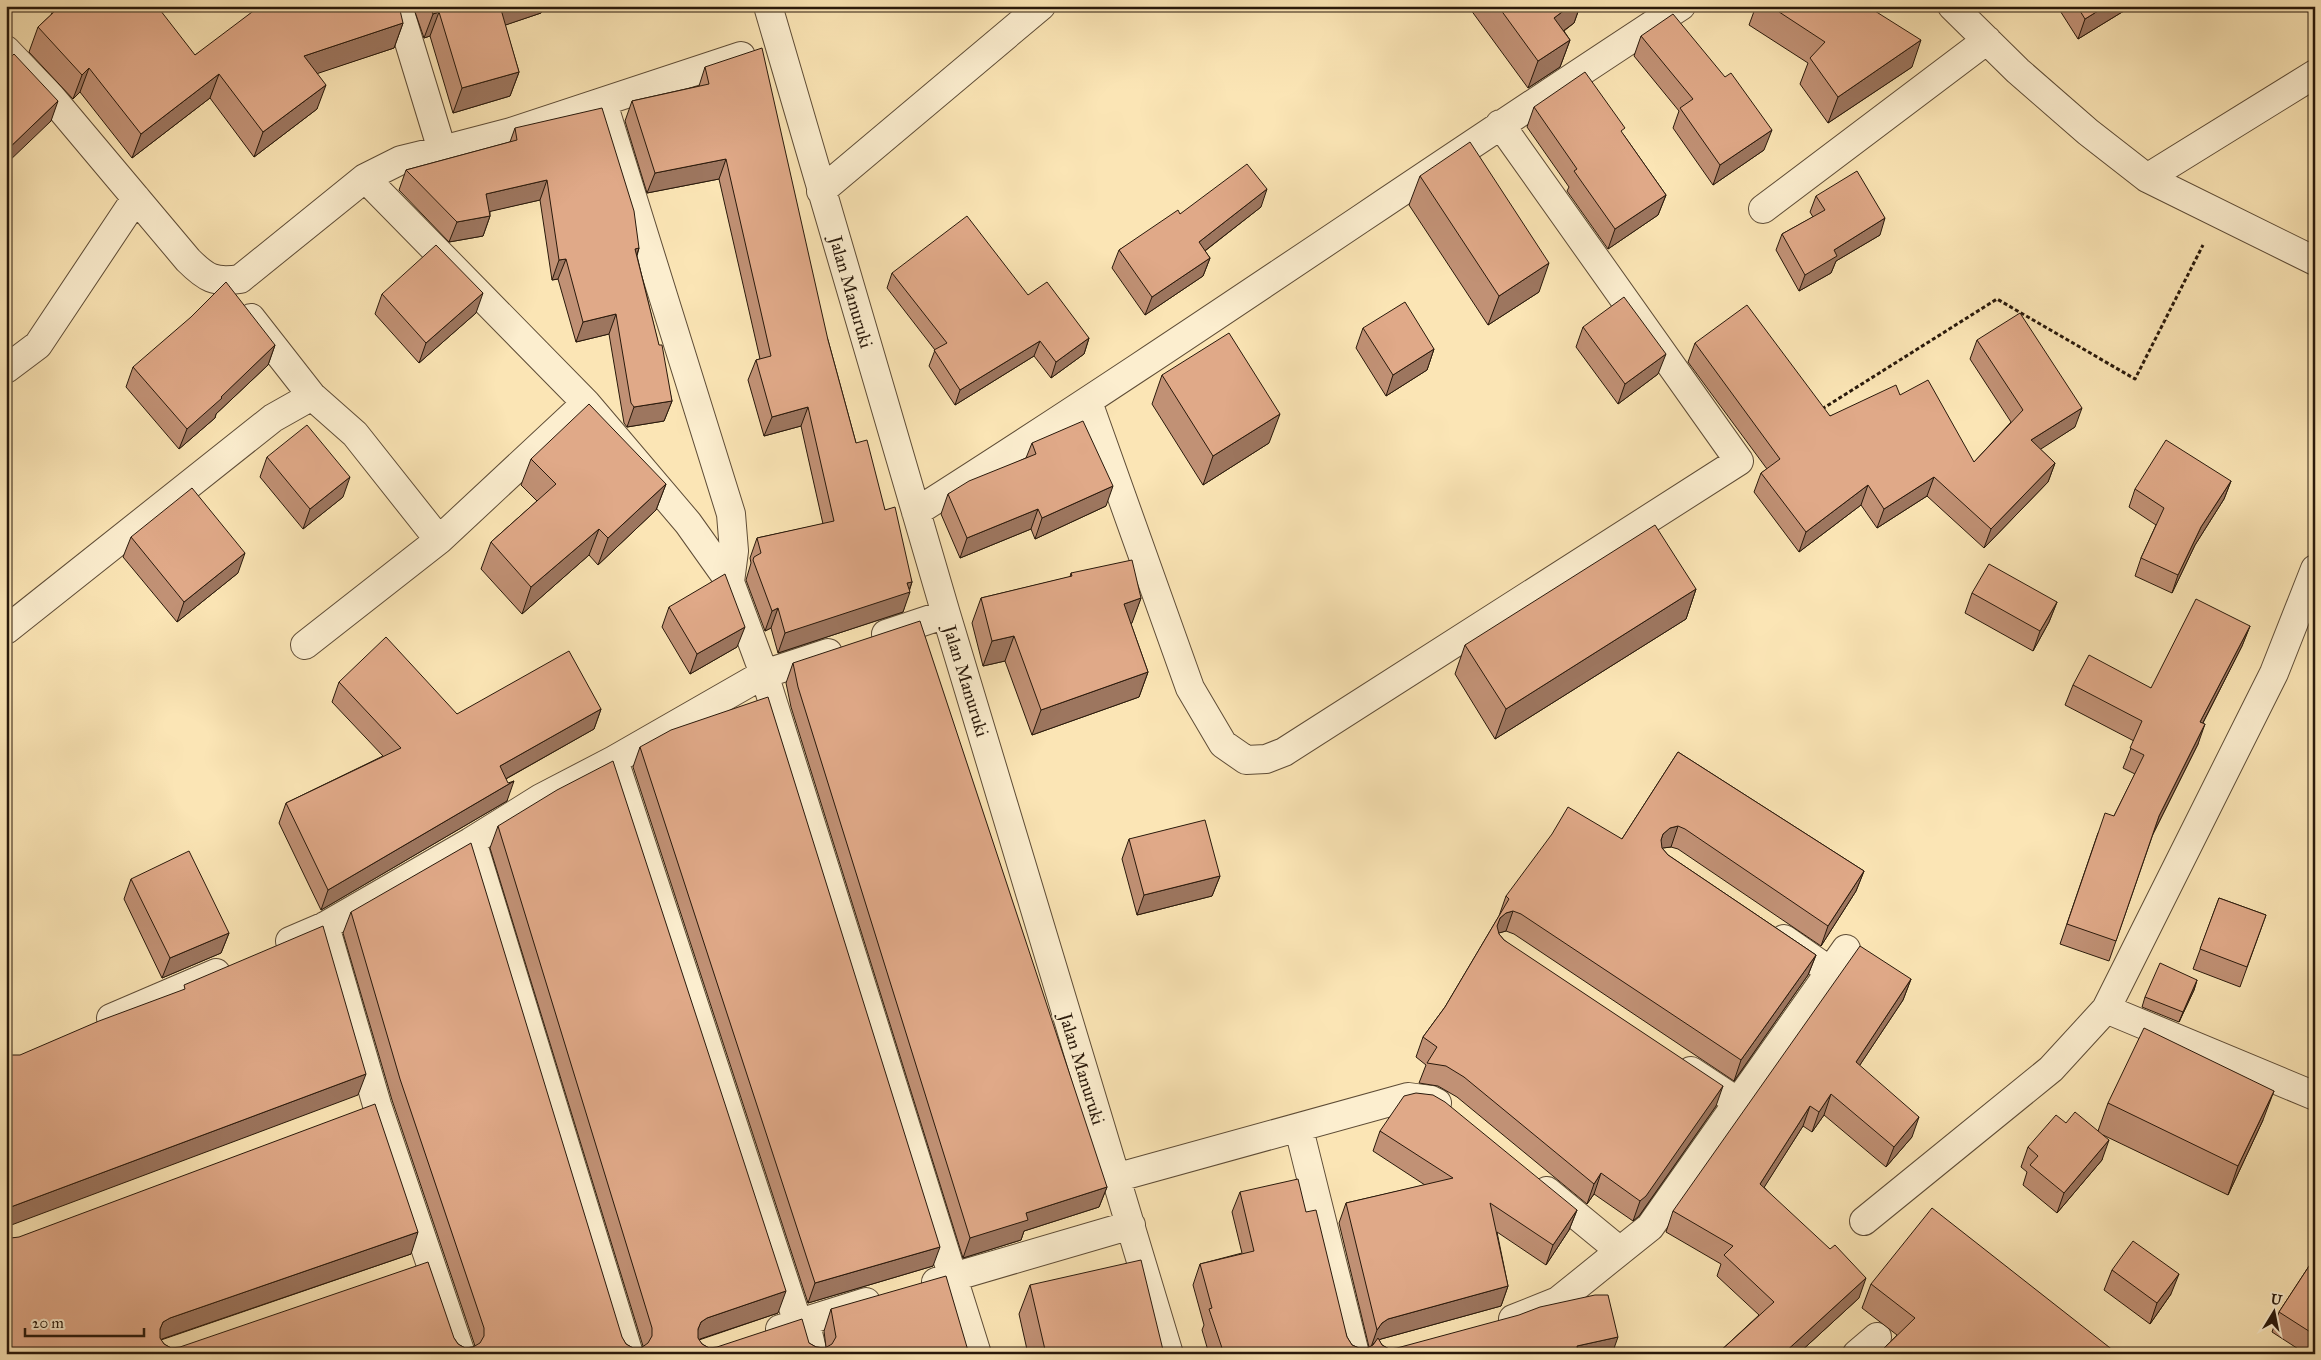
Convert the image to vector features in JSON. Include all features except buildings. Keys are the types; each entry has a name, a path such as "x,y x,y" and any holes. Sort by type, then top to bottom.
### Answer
{"street":[{"path":"398,6 442,150"},
{"name":"Jalan Manuruki","path":"768,6 946,614 1115,1178 1170,1354"},
{"path":"821,191 1041,6"},
{"path":"916,512 1088,402 1500,124 1681,6"},
{"path":"1952,6 1986,40 2088,132 2147,178 2315,261"},
{"path":"1763,209 1986,40"},
{"path":"6,50 52,97 203,275 222,282 240,279 365,178 401,160 511,132 603,103 779,42"},
{"path":"2147,178 2315,74"},
{"path":"603,103 732,514 734,551 730,582"},
{"path":"1088,402 1190,688 1223,744 1246,760 1266,759 1284,752 1739,461 1500,124"},
{"path":"365,178 586,403 688,523 730,582 764,674 978,1354"},
{"path":"6,369 38,345 136,198"},
{"path":"222,282 312,396 355,434 439,540"},
{"path":"6,630 273,418 312,396"},
{"path":"305,645 439,540 586,403"},
{"path":"1864,1221 2051,1070 2106,1009 2274,673 2315,568"},
{"path":"264,953 325,926 472,842 541,798 614,760 764,674 946,614"},
{"path":"614,760 813,1354"},
{"path":"472,842 629,1354"},
{"path":"325,926 377,1106 461,1354"},
{"path":"1766,927 1830,971"},
{"path":"1488,1326 1507,1321 1558,1301 1650,1228 1846,949"},
{"path":"85,1030 238,964"},
{"path":"2106,1009 2315,1096"},
{"path":"1674,1059 1738,1102"},
{"path":"1115,1178 1299,1129 1408,1097 1431,1100 1455,1115"},
{"path":"349,1116 377,1106"},
{"path":"1299,1129 1355,1354"},
{"path":"1530,1177 1620,1251"},
{"path":"761,1335 954,1276 1131,1225"},
{"path":"403,1272 431,1263"}],"path":[{"path":"1814,414 1998,299 2136,379 2219,213"}]}
